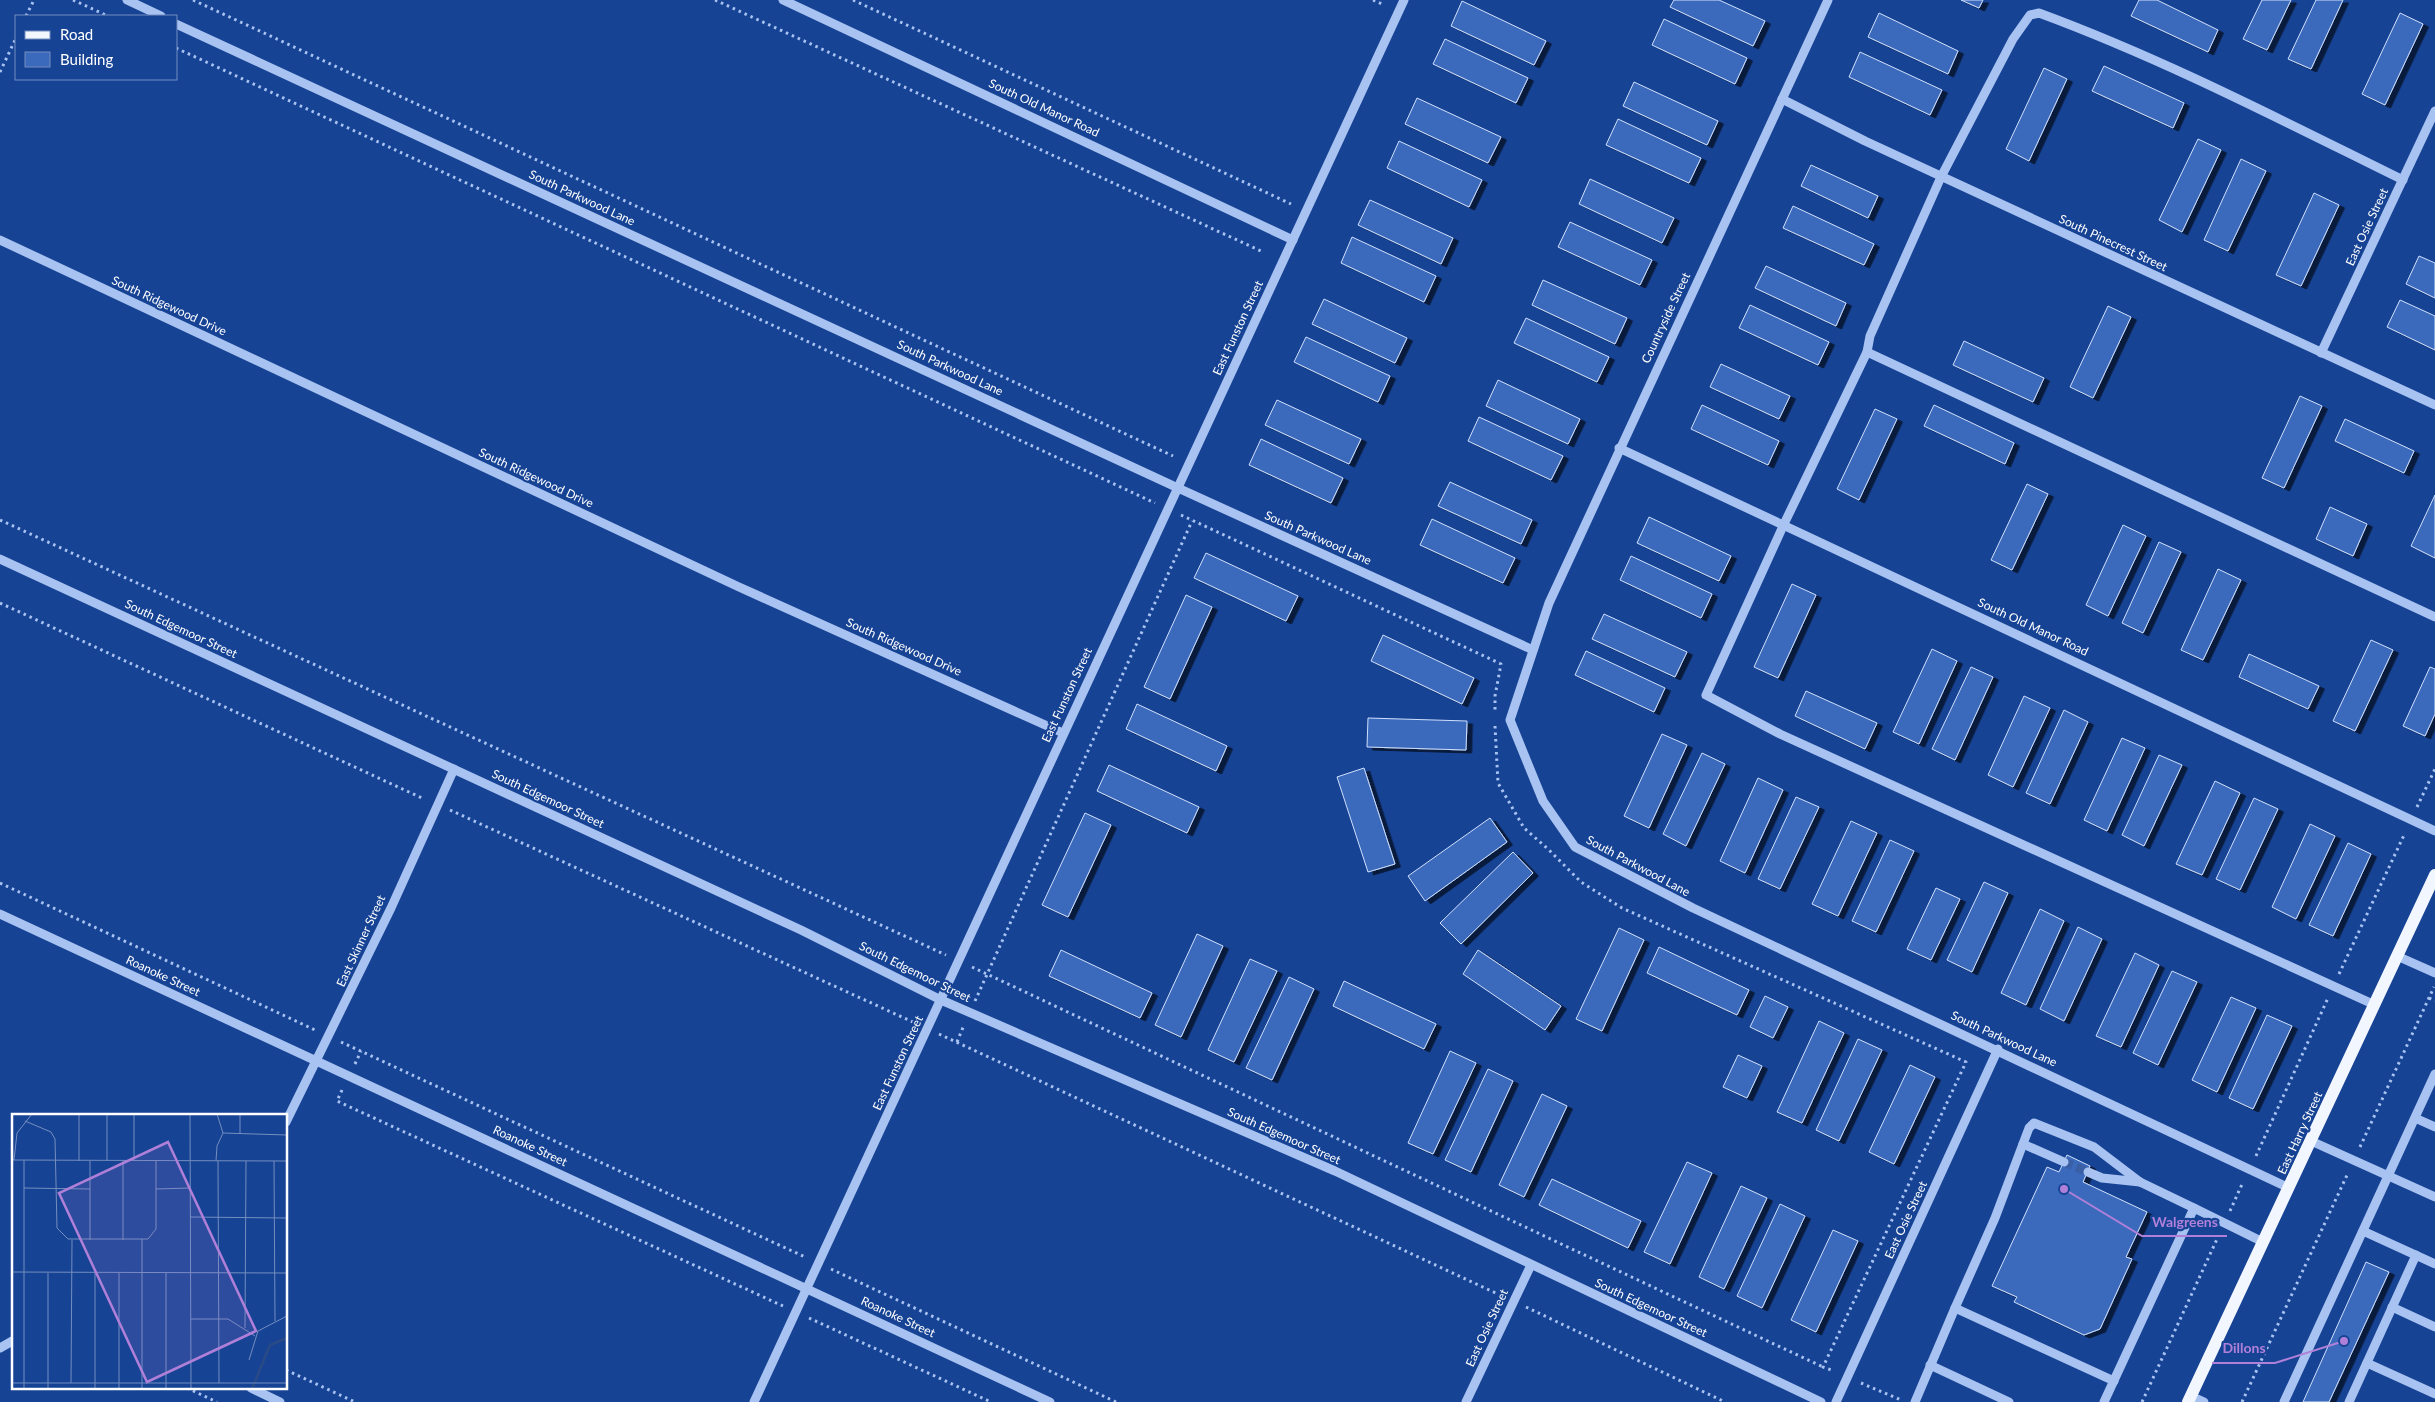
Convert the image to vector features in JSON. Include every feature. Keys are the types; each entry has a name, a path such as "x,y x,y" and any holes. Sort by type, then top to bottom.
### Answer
{"main road":[{"name":"East Harry Street","path":"2190,1399 2435,875"}],"street":[{"path":"127,0 159,15"},
{"name":"South Old Manor Road","path":"783,0 1293,240"},
{"name":"East Funston Street","path":"754,1402 1404,0"},
{"name":"Countryside Street","path":"1533,650 1549,603 1619,448 1828,0"},
{"path":"2375,1005 1780,734 1706,695 1784,524 1868,352 1870,336 1941,177 2013,40 2030,15 2039,13 2093,33 2238,99 2403,180"},
{"name":"South Parkwood Lane","path":"178,25 1178,488 1533,650 1510,720 1543,801 1575,847 1693,908 1998,1049 2290,1188"},
{"name":"South Pinecrest Street","path":"1782,99 1941,177 2435,405"},
{"name":"East Osie Street","path":"2321,353 2435,111"},
{"name":"South Ridgewood Drive","path":"0,240 730,582 1064,733"},
{"path":"1868,352 2435,617"},
{"name":"South Old Manor Road","path":"1619,448 2435,831"},
{"name":"South Edgemoor Street","path":"0,559 801,930 941,1000 1335,1171 1821,1402"},
{"name":"East Skinner Street","path":"288,1118 329,1036 454,770"},
{"name":"Roanoke Street","path":"0,914 1050,1402"},
{"path":"2398,956 2435,973"},
{"name":"East Osie Street","path":"1836,1402 1998,1049"},
{"path":"2284,1402 2435,1074"},
{"path":"2415,1118 2435,1127"},
{"path":"1915,1402 1995,1218 2029,1128 2034,1123 2094,1147 2140,1182 2263,1242"},
{"path":"2311,1140 2435,1197"},
{"path":"2023,1144 2064,1162"},
{"path":"2088,1172 2102,1178 2140,1182"},
{"path":"2104,1402 2194,1208"},
{"path":"2363,1231 2435,1264"},
{"path":"2349,1402 2416,1255"},
{"name":"East Osie Street","path":"1466,1402 1531,1264"},
{"path":"2392,1307 2435,1327"},
{"path":"1955,1308 2114,1382"},
{"path":"0,1348 12,1341"},
{"path":"2367,1363 2435,1394"},
{"path":"1930,1365 2010,1402"},
{"path":"255,1390 280,1402"},
{"path":"2190,1399 2204,1402"}],"path":[{"path":"26,15 34,0"},
{"path":"73,0 106,15"},
{"path":"193,0 1173,456"},
{"path":"715,0 1261,252"},
{"path":"852,0 1291,204"},
{"path":"1373,0 1384,5"},
{"path":"0,72 15,40"},
{"path":"178,49 1501,664 1495,696 1498,783 1524,828 1581,882 1622,908 1966,1062 1823,1366"},
{"path":"0,520 959,961 1848,1378 1905,1402"},
{"path":"957,1042 1192,520"},
{"path":"0,603 957,1042 1514,1301 1725,1402"},
{"path":"2142,1402 2435,769"},
{"path":"0,883 1116,1402"},
{"path":"2242,1402 2435,986"},
{"path":"2429,998 2435,1001"},
{"path":"361,1051 337,1101 991,1402"},
{"path":"288,1371 355,1402"},
{"path":"191,1390 217,1402"}],"building":[{"path":"1674,0 1719,0 1765,21 1753,46 1670,7"},
{"path":"1961,0 1983,0 1979,8"},
{"path":"2139,0 2157,0 2218,30 2208,52 2131,16"},
{"path":"2262,0 2291,0 2267,50 2243,39"},
{"path":"2316,0 2343,0 2311,69 2288,59"},
{"path":"1462,1 1546,41 1534,65 1451,26"},
{"path":"1879,13 1958,51 1948,74 1868,37"},
{"path":"2400,13 2423,24 2385,105 2362,94"},
{"path":"1664,19 1747,58 1735,84 1652,45"},
{"path":"1445,39 1528,78 1516,103 1433,64"},
{"path":"1860,52 1942,90 1930,115 1849,77"},
{"path":"2104,66 2184,103 2173,128 2092,91"},
{"path":"2044,68 2067,79 2029,161 2006,149"},
{"path":"1634,82 1718,121 1707,145 1623,106"},
{"path":"1417,98 1501,137 1488,163 1405,124"},
{"path":"1618,119 1701,158 1689,183 1606,145"},
{"path":"2198,139 2221,150 2182,232 2159,220"},
{"path":"1399,141 1482,180 1469,207 1387,168"},
{"path":"2241,159 2266,171 2228,251 2204,240"},
{"path":"1811,165 1878,196 1868,218 1801,186"},
{"path":"1590,179 1674,218 1662,243 1579,204"},
{"path":"2314,193 2339,205 2301,286 2276,275"},
{"path":"1370,200 1453,238 1441,264 1358,225"},
{"path":"1793,206 1874,244 1864,265 1783,228"},
{"path":"1570,222 1652,260 1640,285 1558,247"},
{"path":"1352,237 1436,276 1424,302 1341,263"},
{"path":"2419,256 2435,263 2435,298 2406,284"},
{"path":"1766,266 1846,303 1836,326 1755,288"},
{"path":"1543,280 1627,318 1615,344 1532,305"},
{"path":"1324,299 1407,338 1395,363 1312,324"},
{"path":"2400,300 2435,316 2435,350 2387,327"},
{"path":"1750,305 1829,342 1818,365 1739,328"},
{"path":"2108,306 2131,317 2093,398 2070,387"},
{"path":"1526,318 1609,357 1597,382 1514,343"},
{"path":"1306,337 1390,376 1378,402 1294,362"},
{"path":"1964,341 2044,378 2033,402 1953,365"},
{"path":"1721,364 1790,396 1779,419 1710,387"},
{"path":"1498,380 1580,419 1568,444 1486,406"},
{"path":"2300,396 2322,406 2284,488 2262,478"},
{"path":"1277,400 1361,439 1349,464 1265,425"},
{"path":"1702,405 1779,441 1768,465 1691,429"},
{"path":"1934,405 2014,443 2005,464 1924,426"},
{"path":"1875,409 1897,419 1859,500 1837,489"},
{"path":"1479,417 1563,456 1551,480 1468,441"},
{"path":"2345,419 2414,451 2404,473 2335,441"},
{"path":"1261,439 1343,478 1331,503 1249,465"},
{"path":"1450,482 1532,520 1521,544 1438,506"},
{"path":"2027,484 2048,494 2012,570 1991,560"},
{"path":"2435,495 2435,558 2411,546"},
{"path":"2330,507 2367,524 2353,556 2316,539"},
{"path":"1649,517 1731,556 1719,581 1637,543"},
{"path":"1432,519 1515,558 1503,583 1420,545"},
{"path":"2123,525 2146,536 2108,616 2086,605"},
{"path":"2159,542 2181,552 2143,633 2122,623"},
{"path":"1206,553 1298,596 1286,621 1194,578"},
{"path":"1631,556 1712,594 1701,618 1620,580"},
{"path":"2218,569 2241,580 2203,660 2181,650"},
{"path":"1792,584 1816,595 1778,678 1754,667"},
{"path":"1186,595 1212,607 1170,699 1144,687"},
{"path":"1604,614 1687,652 1675,677 1592,639"},
{"path":"1383,635 1474,678 1462,704 1371,661"},
{"path":"2371,640 2393,650 2355,731 2333,721"},
{"path":"1932,649 1957,661 1919,744 1893,732"},
{"path":"1586,651 1665,688 1654,712 1575,675"},
{"path":"2249,654 2319,686 2308,709 2239,677"},
{"path":"1971,667 1993,677 1955,760 1932,749"},
{"path":"2430,667 2435,669 2435,714 2425,736 2403,726"},
{"path":"1806,691 1877,723 1865,749 1795,716"},
{"path":"2024,696 2050,708 2013,787 1988,775"},
{"path":"1137,704 1227,746 1216,771 1126,729"},
{"path":"2064,710 2088,722 2050,804 2026,793"},
{"path":"1368,718 1467,721 1466,750 1367,747"},
{"path":"1662,734 1687,745 1649,828 1624,816"},
{"path":"2122,738 2145,748 2107,831 2084,820"},
{"path":"1702,753 1725,764 1686,846 1663,834"},
{"path":"2159,755 2182,765 2144,846 2122,835"},
{"path":"1109,765 1199,807 1187,833 1097,791"},
{"path":"1364,768 1395,864 1368,872 1337,777"},
{"path":"1758,778 1783,790 1745,873 1720,861"},
{"path":"2215,781 2240,793 2202,875 2176,864"},
{"path":"1796,797 1819,807 1780,889 1758,879"},
{"path":"2254,798 2278,809 2240,890 2216,879"},
{"path":"1085,813 1111,825 1068,917 1042,905"},
{"path":"1490,818 1507,842 1425,901 1408,876"},
{"path":"1851,821 1877,833 1838,916 1812,904"},
{"path":"2310,824 2335,836 2296,919 2272,907"},
{"path":"1890,840 1914,851 1876,932 1852,921"},
{"path":"2348,843 2371,854 2333,936 2309,925"},
{"path":"1513,852 1533,873 1461,944 1440,923"},
{"path":"1984,882 2008,893 1972,972 1947,960"},
{"path":"1936,888 1960,899 1931,960 1907,949"},
{"path":"2040,909 2064,921 2026,1005 2001,993"},
{"path":"2078,927 2102,939 2064,1021 2040,1009"},
{"path":"1619,928 1644,940 1602,1031 1576,1019"},
{"path":"1197,934 1223,946 1181,1037 1155,1025"},
{"path":"1659,947 1749,990 1737,1015 1647,973"},
{"path":"1061,950 1152,993 1140,1018 1049,976"},
{"path":"1478,950 1561,1006 1545,1030 1463,974"},
{"path":"2135,953 2159,965 2121,1047 2096,1036"},
{"path":"1250,959 1277,971 1234,1062 1208,1050"},
{"path":"2172,971 2197,982 2158,1065 2133,1053"},
{"path":"1289,977 1314,989 1272,1080 1246,1068"},
{"path":"1344,981 1436,1024 1424,1049 1333,1006"},
{"path":"1765,996 1788,1007 1773,1038 1750,1027"},
{"path":"2231,997 2256,1008 2217,1092 2192,1080"},
{"path":"2267,1015 2292,1026 2253,1109 2229,1098"},
{"path":"1819,1021 1844,1033 1802,1123 1777,1112"},
{"path":"1858,1039 1882,1050 1839,1141 1816,1130"},
{"path":"1450,1051 1476,1063 1433,1154 1408,1143"},
{"path":"1738,1055 1762,1066 1747,1098 1723,1087"},
{"path":"1910,1065 1935,1077 1894,1164 1869,1152"},
{"path":"1488,1069 1513,1081 1471,1172 1445,1160"},
{"path":"1542,1094 1567,1106 1524,1197 1499,1185"},
{"path":"2067,1155 2090,1166 2083,1182 2147,1212 2126,1257 2132,1259 2100,1329 2084,1335 2014,1302 2017,1297 1992,1286 2047,1167 2059,1172"},
{"path":"1687,1162 1712,1173 1670,1264 1644,1252"},
{"path":"1552,1179 1641,1221 1628,1248 1539,1205"},
{"path":"1741,1186 1767,1198 1724,1289 1699,1277"},
{"path":"1780,1204 1805,1216 1762,1308 1737,1296"},
{"path":"1833,1230 1858,1241 1816,1332 1791,1320"},
{"path":"2366,1262 2389,1272 2329,1402 2303,1402"}],"tunnel":[{"path":"2064,1162 2088,1172"}],"place":[{"name":"Walgreens","path":"2064,1189"},
{"name":"Dillons","path":"2344,1341"}]}
